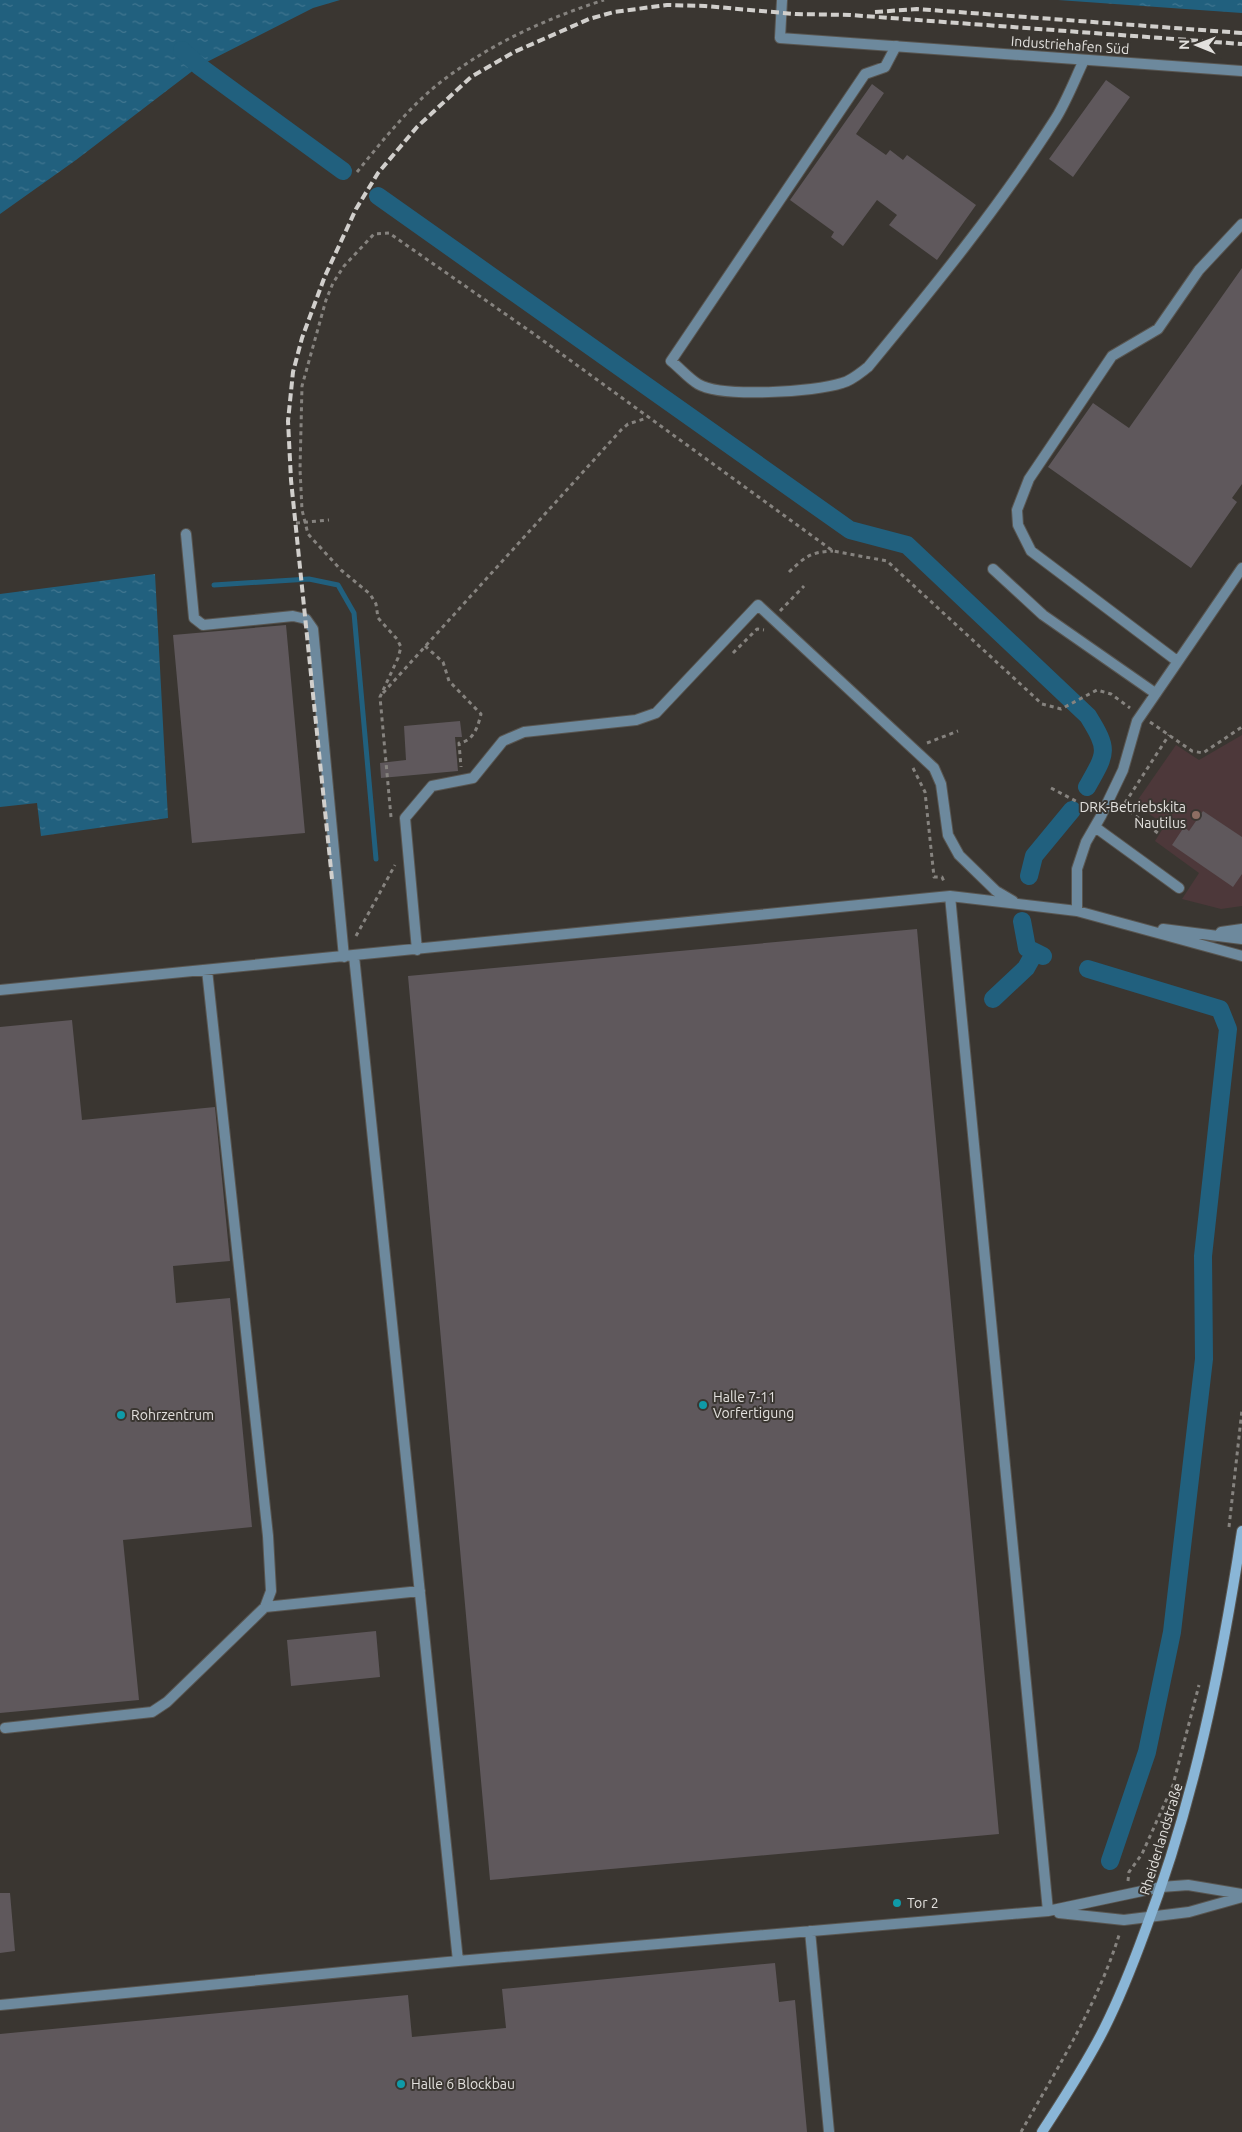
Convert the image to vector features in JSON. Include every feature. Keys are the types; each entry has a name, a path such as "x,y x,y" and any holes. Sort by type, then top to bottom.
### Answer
{"main road":[{"name":"Rheiderlandstraße","path":"1042,2132 1073,2085 1105,2027 1130,1972 1161,1887 1205,1736 1227,1627 1242,1532"}],"street":[{"name":"Industriehafen Süd","path":"782,0 780,38 1242,71"},
{"path":"896,46 884,67 865,74 671,361 698,384 718,390 734,392 810,389 843,383 868,367 920,303 1020,171 1057,117 1084,60"},
{"path":"1177,661 1031,551 1018,524 1017,510 1029,479 1112,356 1158,329 1199,270 1242,224"},
{"path":"186,534 194,618 204,625 293,616 306,619 313,629 420,1591 458,1961"},
{"path":"1077,911 1077,869 1086,842 1123,770 1140,715 1242,568"},
{"path":"993,570 1042,614 1155,693"},
{"path":"417,950 405,818 432,786 473,778 503,741 524,732 636,720 656,713 758,606 934,768 941,784 948,835 959,855 996,891 1016,903"},
{"path":"1095,827 1179,888"},
{"path":"950,896 1048,1912"},
{"path":"0,990 950,896 1077,911 1242,956"},
{"path":"1135,927 1242,939"},
{"path":"1210,934 1242,929"},
{"path":"4,1728 152,1712 167,1702 265,1607 272,1591 268,1536 207,970"},
{"path":"265,1607 420,1591"},
{"path":"0,2005 458,1961 1048,1912 1161,1887 1188,1886 1242,1896"},
{"path":"1048,1912 1124,1920 1150,1918 1189,1912 1242,1896"},
{"path":"810,1931 829,2132"}],"path":[{"path":"357,172 398,124 445,78 508,39 574,9 604,0"},
{"path":"391,818 380,697 401,647 397,639 378,618 376,604 370,594 341,570 308,534 300,469 302,386 309,355 332,283 344,266 374,234 389,233 833,551"},
{"path":"380,697 621,430 628,424 648,418"},
{"path":"296,524 329,520"},
{"path":"789,572 806,555 818,551 833,551 887,561 1034,697 1050,708 1061,709 1097,690 1104,691 1192,751 1203,753 1242,727"},
{"path":"729,657 757,629 762,629 804,586"},
{"path":"762,629 769,636"},
{"path":"426,646 444,662 449,681 481,714 477,730 465,742 459,743 462,780"},
{"path":"950,896 942,877 934,878 925,792 915,770 907,763 921,745 958,731"},
{"path":"1051,788 1089,809"},
{"path":"1123,806 1159,834"},
{"path":"349,956 395,865 394,856"},
{"path":"1229,1531 1242,1410"},
{"path":"1128,1893 1129,1872 1142,1854 1173,1785 1200,1681"},
{"path":"1020,2132 1083,2023 1109,1969 1124,1920"}],"shaded area":[{"name":"DRK-Betriebskita Nautilus","path":"1242,735 1242,906 1221,909 1182,899 1199,873 1155,841 1165,825 1135,804 1176,745 1199,760"}],"water":[{"path":"0,0 340,0 313,8 199,66 76,160 0,214"},
{"path":"1058,0 1242,0 1242,13"},
{"path":"155,574 168,818 41,836 37,803 0,807 0,594"}],"building":[{"path":"1106,80 1130,97 1073,177 1049,159"},
{"path":"872,84 884,93 856,134 886,155 890,150 903,160 907,155 976,205 937,260 889,225 897,215 877,200 843,246 831,237 834,232 790,200"},
{"path":"1242,268 1242,484 1232,498 1237,502 1191,568 1048,467 1093,403 1129,428"},
{"path":"286,625 305,833 192,843 173,635"},
{"path":"460,721 462,737 455,737 458,771 381,778 380,763 406,760 404,726"},
{"path":"1203,811 1242,837 1242,874 1233,887 1172,845 1184,827 1189,831"},
{"name":"Halle 7-11 Vorfertigung","path":"917,929 999,1834 490,1880 408,976"},
{"name":"Rohrzentrum","path":"72,1020 82,1120 215,1107 230,1261 173,1266 176,1303 230,1298 252,1527 123,1540 139,1700 0,1713 0,1027"},
{"path":"376,1631 380,1677 291,1686 287,1640"},
{"path":"0,1893 10,1893 15,1951 0,1953"},
{"name":"Halle 6 Blockbau","path":"775,1963 779,2002 795,2000 807,2132 0,2132 0,2034 408,1995 412,2037 506,2028 502,1989"}],"waterway":[{"path":"182,50 199,66 343,171"},
{"path":"378,196 850,530 907,545 1088,716 1100,737 1103,751 1099,766 1087,787"},
{"path":"214,585 309,579 338,585 354,613 376,859"},
{"path":"1029,876 1034,856 1072,810"},
{"path":"1022,921 1027,948 1043,956"},
{"path":"993,999 1026,968 1035,952"},
{"path":"1088,969 1220,1009 1228,1029 1203,1256 1204,1359 1172,1632 1147,1752 1110,1861"}],"railway":[{"path":"332,879 291,480 288,421 293,372 302,338 325,276 356,209 378,173 417,127 471,77 514,52 589,19 614,12 667,5 705,6 795,14 850,15 1242,44"},
{"path":"875,12 917,9 1242,33"}],"place":[{"name":"DRK-Betriebskita Nautilus","path":"1196,815"},
{"name":"Halle 7-11 Vorfertigung","path":"703,1405"},
{"name":"Rohrzentrum","path":"121,1415"},
{"name":"Tor 2","path":"897,1903"},
{"name":"Halle 6 Blockbau","path":"401,2084"}]}
